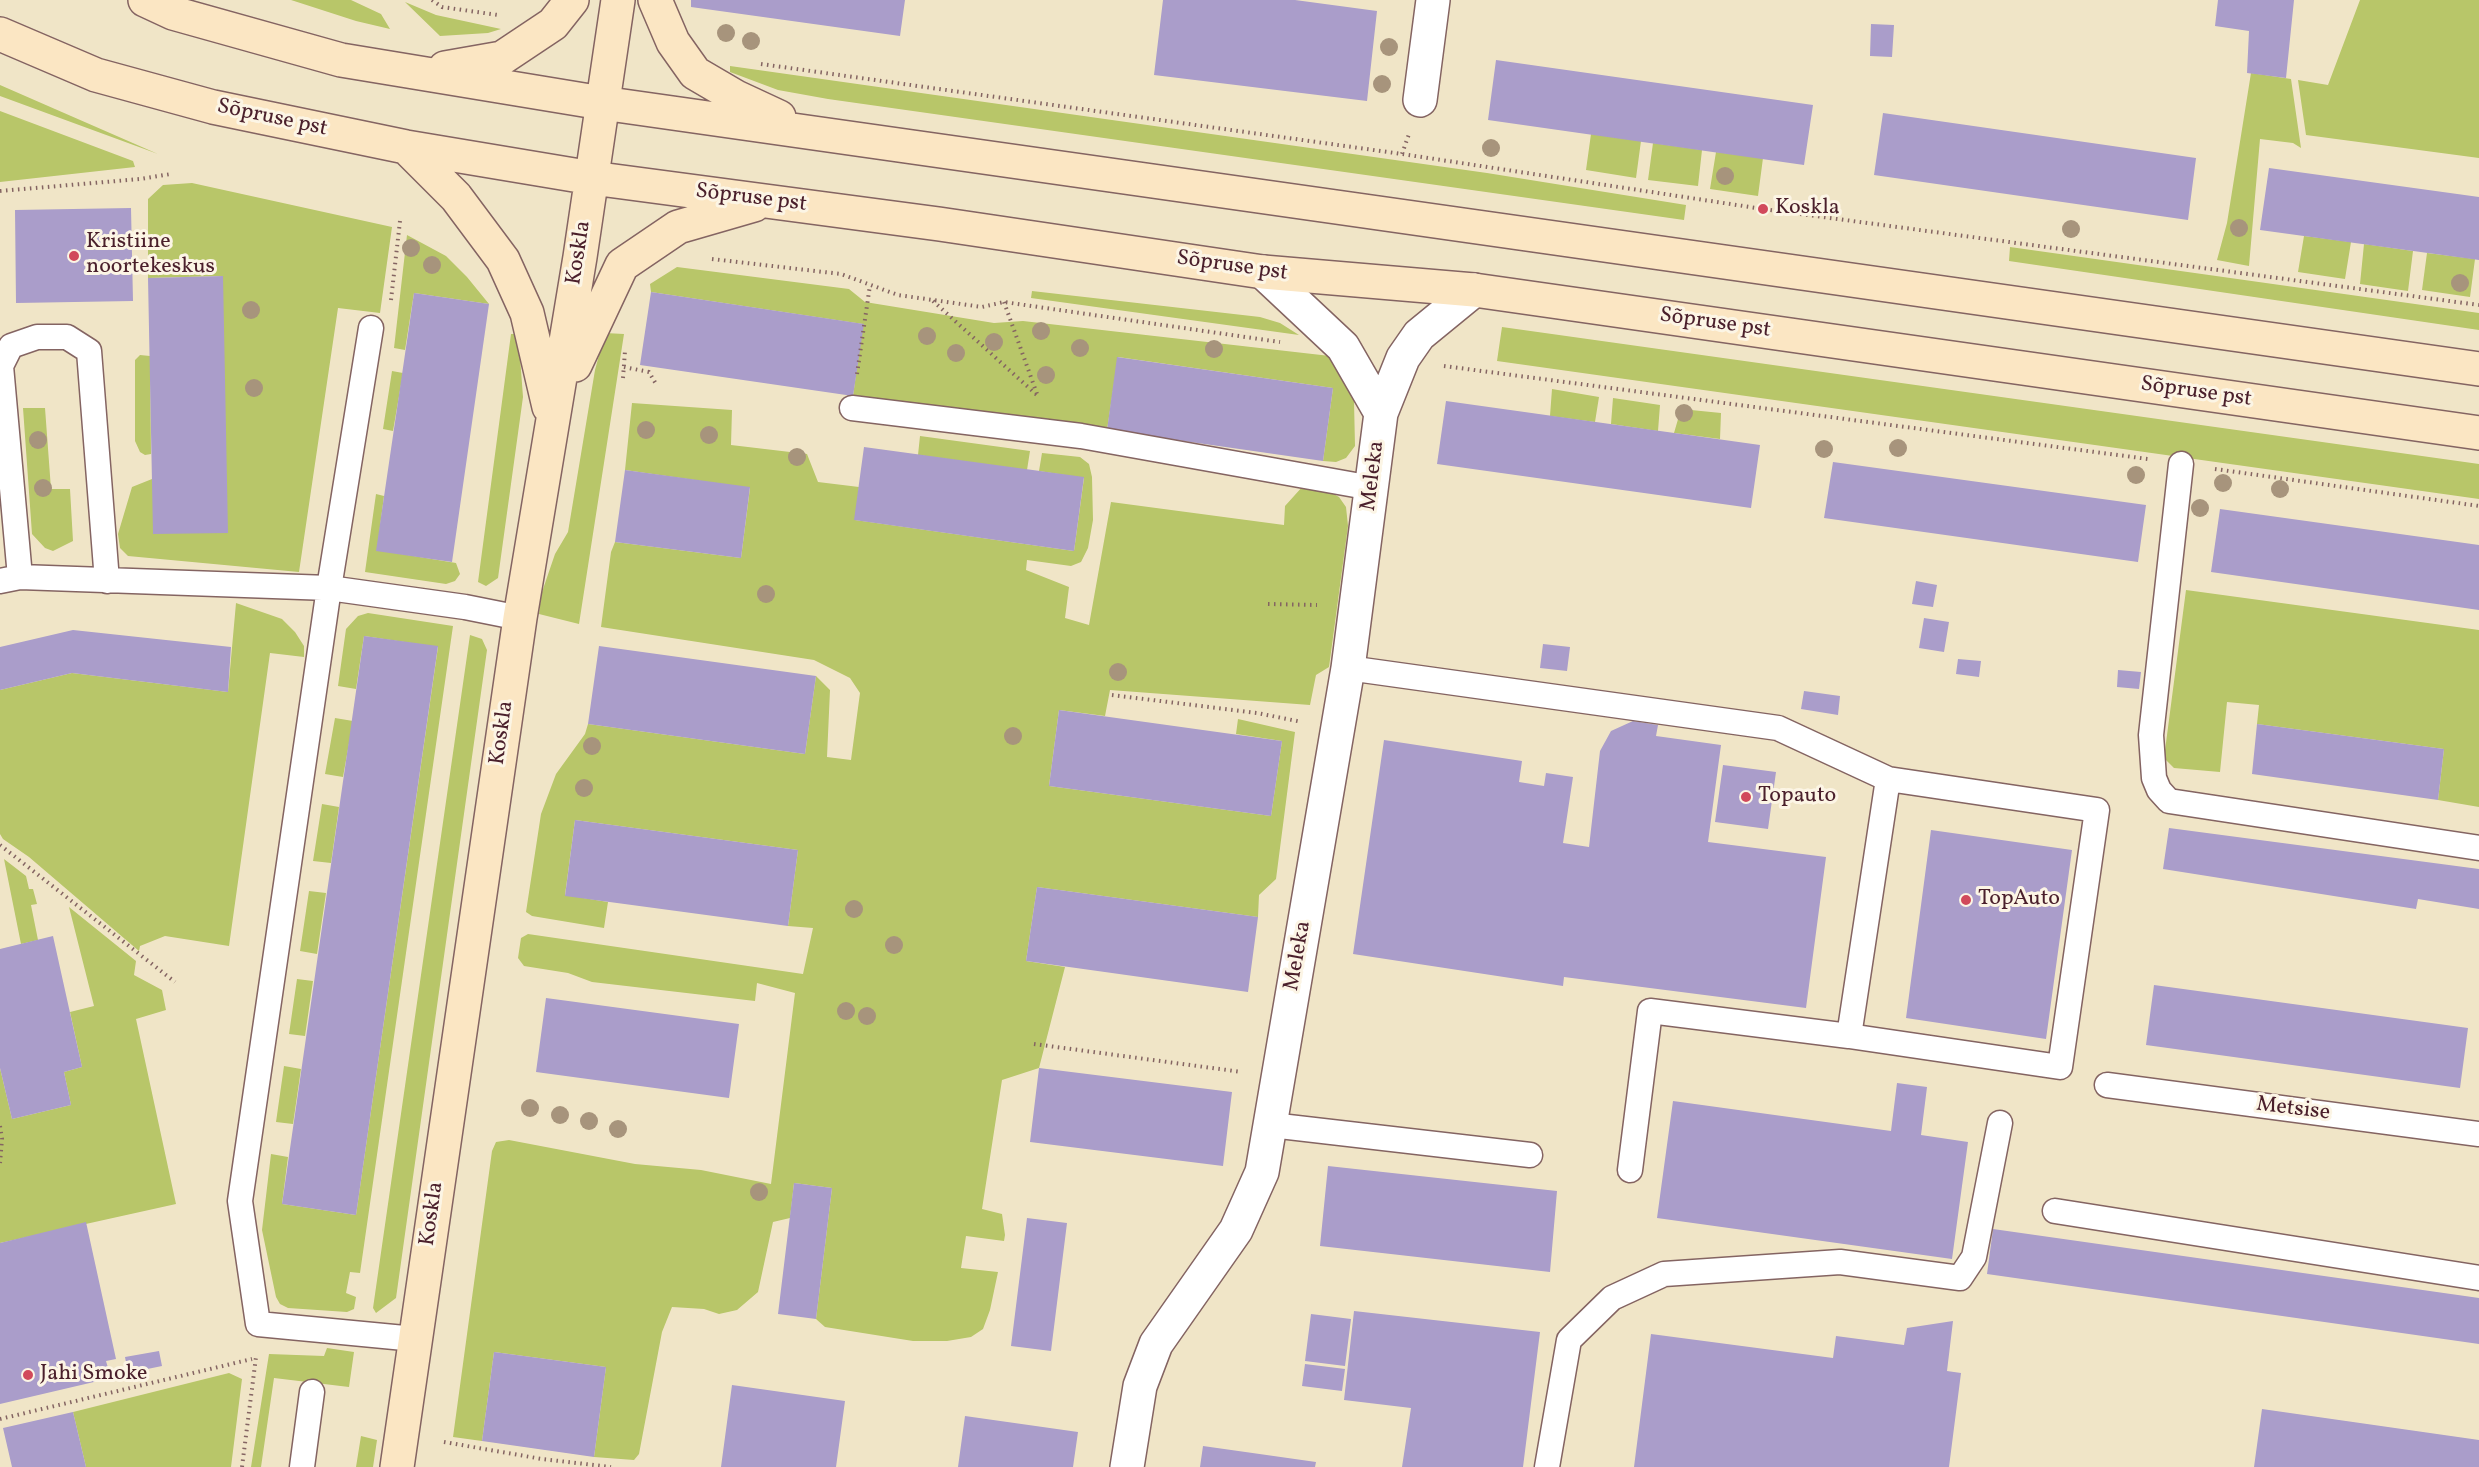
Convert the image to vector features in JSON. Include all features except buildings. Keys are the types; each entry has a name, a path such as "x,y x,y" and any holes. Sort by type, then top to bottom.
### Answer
{"main road":[{"path":"145,0 173,13 341,60 602,103 2479,369"},
{"path":"419,73 502,58 553,24 572,0"},
{"name":"Koskla","path":"397,1467 520,618 592,178 618,0"},
{"path":"655,0 673,42 695,73 736,97 813,133"},
{"name":"Sõpruse pst","path":"0,34 96,75 213,107 406,147 592,178 939,224 1263,272 1474,290 2479,433"},
{"path":"406,147 456,197 503,260 527,313 553,423"},
{"path":"553,423 585,339 622,265 678,227 767,201"}],"street":[{"path":"1420,100 1434,0"},
{"name":"Meleka","path":"1263,272 1343,347 1381,413"},
{"name":"Meleka","path":"1128,1467 1140,1386 1156,1344 1236,1230 1262,1172 1348,668 1381,413 1403,358 1419,335 1474,290"}],"lane":[{"path":"371,328 329,588 240,1202 258,1324 415,1339"},
{"path":"106,581 89,351 68,337 37,337 11,346 1,366 10,579 329,588 465,606 520,618"},
{"path":"852,408 1081,436 1372,488"},
{"path":"2181,464 2151,735 2154,778 2159,790 2169,801 2479,848"},
{"path":"1348,668 1778,728 1888,779 2097,810 2060,1067 1849,1036 1650,1011 1630,1170"},
{"path":"1849,1036 1888,779"},
{"name":"Metsise","path":"2107,1085 2479,1134"},
{"path":"1547,1467 1569,1340 1612,1298 1664,1274 1840,1262 1960,1278 1974,1257 2000,1123"},
{"path":"1271,1125 1530,1155"},
{"path":"2055,1211 2479,1278"},
{"path":"302,1467 312,1392"}],"path":[{"path":"432,0 442,7 499,15 509,13"},
{"path":"442,7 443,0"},
{"path":"750,62 1402,154 1775,210 2479,305"},
{"path":"0,191 140,179 171,174"},
{"path":"371,328 388,324 400,221"},
{"path":"706,258 841,274 898,295 982,307 1004,302 1287,343 1343,347"},
{"path":"852,408 870,285"},
{"path":"933,300 1081,436"},
{"path":"1004,302 1038,395"},
{"path":"1403,358 1440,366 2181,464 2479,506"},
{"path":"624,367 649,372 656,384"},
{"path":"1268,604 1357,607"},
{"path":"1112,695 1257,712 1338,729"},
{"path":"0,845 175,982"},
{"path":"1034,1044 1278,1077"},
{"path":"0,1126 2,1139 0,1163"},
{"path":"243,1467 258,1324"},
{"path":"0,1419 256,1358"},
{"path":"444,1442 542,1459 610,1467"}],"green space":[{"path":"291,0 351,0 381,14 390,29 356,21"},
{"path":"2360,0 2479,0 2479,158 2306,135 2298,80 2328,85"},
{"path":"405,2 436,15 501,29 488,33 440,36"},
{"path":"730,66 1487,173 1686,205 1684,220 828,99 778,90 730,72"},
{"path":"2251,73 2291,79 2301,148 2293,143 2260,139 2249,266 2217,260 2227,223"},
{"path":"0,85 158,154 0,96"},
{"path":"0,111 133,161 135,167 0,182"},
{"path":"1591,134 1641,141 1636,178 1586,170"},
{"path":"1653,143 1702,150 1698,186 1648,180"},
{"path":"1716,152 1763,158 1758,196 1710,189"},
{"path":"192,183 392,227 380,313 338,308 299,572 128,556 120,548 118,534 132,487 152,479 222,276 148,278 148,199 163,185"},
{"path":"407,235 446,256 489,304 414,293 405,350 394,348"},
{"path":"2304,236 2351,242 2345,279 2298,272"},
{"path":"2364,244 2413,251 2408,291 2360,284"},
{"path":"2010,247 2479,313 2479,330 2009,261"},
{"path":"2427,253 2475,259 2470,297 2422,290"},
{"path":"677,267 849,289 865,302 994,323 1023,321 1330,356 1346,381 1354,401 1355,446 1346,458 1336,462 1323,461 1333,388 1118,357 1107,430 853,396 863,324 651,292 650,284"},
{"path":"1032,291 1260,317 1280,323 1299,335 1031,298"},
{"path":"1502,327 2479,464 2479,499 1497,361"},
{"path":"605,333 624,334 579,624 539,614 541,595 555,554 568,532 595,370"},
{"path":"511,334 515,334 520,357 523,397 498,578 486,586 478,582"},
{"path":"140,355 150,356 151,454 145,455 140,452 135,441 135,360"},
{"path":"392,371 403,373 393,431 383,429"},
{"path":"1552,389 1599,397 1595,422 1550,416"},
{"path":"1613,398 1660,405 1658,431 1611,424"},
{"path":"632,403 732,410 731,445 807,454 818,482 859,487 855,520 1074,551 1084,478 1039,471 1042,453 1080,457 1089,464 1092,477 1093,520 1088,548 1081,562 1071,566 1027,560 1026,570 1069,587 1065,618 1089,625 1111,502 1284,525 1285,506 1303,486 1326,490 1339,497 1346,507 1348,526 1329,667 1316,675 1310,705 1110,690 1105,716 1059,710 1049,786 1271,816 1282,741 1236,734 1238,719 1295,732 1276,879 1259,895 1258,917 1037,887 1026,961 1065,967 1039,1068 1002,1080 982,1209 1002,1214 1004,1241 966,1236 961,1268 998,1272 990,1310 983,1329 971,1337 947,1341 913,1341 825,1327 816,1319 832,1188 794,1183 790,1218 773,1222 758,1292 737,1310 719,1314 704,1309 672,1307 662,1332 639,1454 634,1460 594,1457 606,1367 494,1352 482,1441 453,1437 492,1151 496,1142 509,1140 635,1164 701,1170 771,1184 795,993 757,983 755,1001 592,982 568,973 524,966 518,958 521,938 528,934 803,974 813,928 788,926 798,850 575,820 565,895 608,902 604,928 532,916 526,912 541,814 556,774 585,734 588,724 805,754 816,676 830,690 827,757 851,760 860,693 850,678 814,660 601,627 611,552 615,542 741,558 750,488 625,470"},
{"path":"23,408 45,408 51,489 70,489 73,541 53,551 45,548 32,534"},
{"path":"1681,409 1721,413 1720,439 1674,433"},
{"path":"920,436 1030,451 1027,470 918,455"},
{"path":"376,494 384,496 377,550 456,563 460,574 455,581 446,584 365,572"},
{"path":"2186,590 2479,630 2479,807 2438,800 2444,749 2257,724 2259,705 2227,702 2220,772 2174,768 2164,758"},
{"path":"236,603 282,619 295,632 304,646 304,657 270,653 229,946 165,936 140,946 139,951 29,857 3,839 0,834 0,690 72,673 228,692"},
{"path":"368,613 453,626 360,1273 350,1272 346,1293 356,1297 354,1309 347,1312 288,1308 280,1304 276,1297 262,1230 271,1154 288,1157 282,1204 356,1215 438,647 364,636 356,689 338,686 346,629 358,616"},
{"path":"470,635 482,639 487,650 396,1298 376,1313 373,1308"},
{"path":"335,718 353,721 343,777 325,774"},
{"path":"322,804 339,807 331,863 313,861"},
{"path":"4,859 26,876 29,889 33,889 37,904 31,905 38,940 21,944"},
{"path":"309,891 326,893 317,954 300,951"},
{"path":"69,907 136,961 134,975 162,990 166,1010 136,1019 176,1204 0,1243 0,1068 12,1119 71,1105 64,1072 82,1067 70,1012 94,1006"},
{"path":"297,979 313,981 305,1036 289,1034"},
{"path":"284,1066 301,1069 293,1124 276,1122"},
{"path":"327,1348 354,1352 349,1387 274,1378 261,1467 251,1467 269,1354 324,1356"},
{"path":"229,1373 242,1379 231,1467 86,1467 73,1412"},
{"path":"361,1436 377,1440 373,1467 356,1467"}],"place":[{"name":"Koskla","path":"1763,209"},
{"name":"Kristiine noortekeskus","path":"74,256"},
{"name":"Topauto","path":"1746,797"},
{"name":"TopAuto","path":"1966,900"},
{"name":"Jahi Smoke","path":"28,1375"}]}
